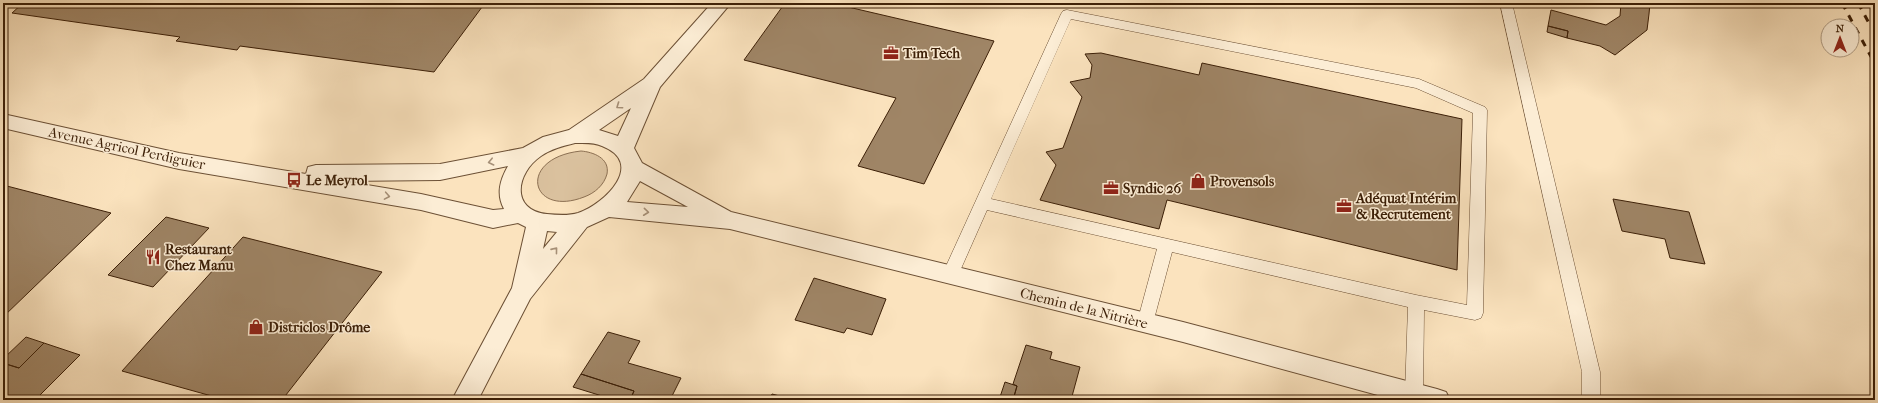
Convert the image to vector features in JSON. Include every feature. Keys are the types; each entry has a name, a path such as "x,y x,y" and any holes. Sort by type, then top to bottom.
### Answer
{"street":[{"path":"576,136 651,84 722,3"},
{"path":"628,158 611,141 600,138 576,136 559,139 543,145 529,154 518,165 511,178 509,192 513,204 530,218 557,224 579,221 594,216 618,199 626,189 631,178 628,158 651,84"},
{"name":"Avenue Agricol Perdiguier","path":"3,121 179,161 421,202 493,219 530,218"},
{"name":"Avenue Agricol Perdiguier","path":"252,173 402,174 440,172 529,154"},
{"name":"Chemin de la Nitrière","path":"628,158 730,220"},
{"name":"Chemin de la Nitrière","path":"607,208 730,220 1145,323 1437,400"},
{"path":"522,292 530,218"},
{"path":"465,400 522,292 579,221"}],"lane":[{"path":"1506,3 1591,372 1591,400"},
{"path":"950,275 982,203 1067,14 1419,84 1480,110 1475,313 1416,302 982,203"},
{"path":"1145,323 1166,245"},
{"path":"1414,394 1416,302"}],"shaded area":[{"path":"581,151 595,154 606,164 607,174 601,185 595,191 584,197 566,201 552,200 542,194 538,184 539,174 546,164 560,156"}],"building":[{"path":"23,3 485,3 434,72 240,46 237,50 176,41 180,37 12,13"},
{"path":"785,3 831,3 994,41 924,184 858,166 896,98 744,60"},
{"path":"1621,3 1650,3 1649,14 1647,30 1615,55 1600,46 1567,38 1568,31 1548,26 1551,10 1606,25 1620,16"},
{"path":"1548,26 1568,31 1567,38 1547,32"},
{"path":"1101,53 1199,75 1202,63 1462,119 1457,270 1167,200 1159,229 1040,200 1056,165 1046,152 1063,148 1082,97 1070,82 1090,78 1092,65 1085,54"},
{"path":"3,185 111,213 3,317"},
{"path":"1613,199 1689,212 1705,264 1670,258 1665,239 1622,231"},
{"path":"166,217 209,228 153,287 108,275"},
{"path":"243,237 382,272 282,400 226,400 122,371"},
{"path":"814,278 886,299 872,335 847,328 844,333 795,320"},
{"path":"608,332 640,341 628,363 681,378 670,400 630,400 634,391 581,374"},
{"path":"26,337 44,343 19,368 6,364 3,367 3,359"},
{"path":"44,343 80,355 35,400 9,400 3,397 3,367 6,364 19,368"},
{"path":"1026,345 1052,352 1050,359 1080,367 1071,400 1013,400 1017,386 1013,384"},
{"path":"581,374 634,391 630,400 615,400 573,387"},
{"path":"1005,382 1017,386 1013,400 999,400"},
{"path":"772,394 795,400 769,400"}],"railway":[{"path":"1842,3 1875,64"},
{"path":"1858,3 1875,34"}],"place":[{"name":"Tim Tech","path":"891,53"},
{"name":"Le Meyrol","path":"294,180"},
{"name":"Provensols","path":"1198,181"},
{"name":"Syndic 26","path":"1111,188"},
{"name":"Adéquat Intérim & Recrutement","path":"1344,206"},
{"name":"Restaurant Chez Manu","path":"153,257"},
{"name":"Districlos Drôme","path":"256,327"}]}
